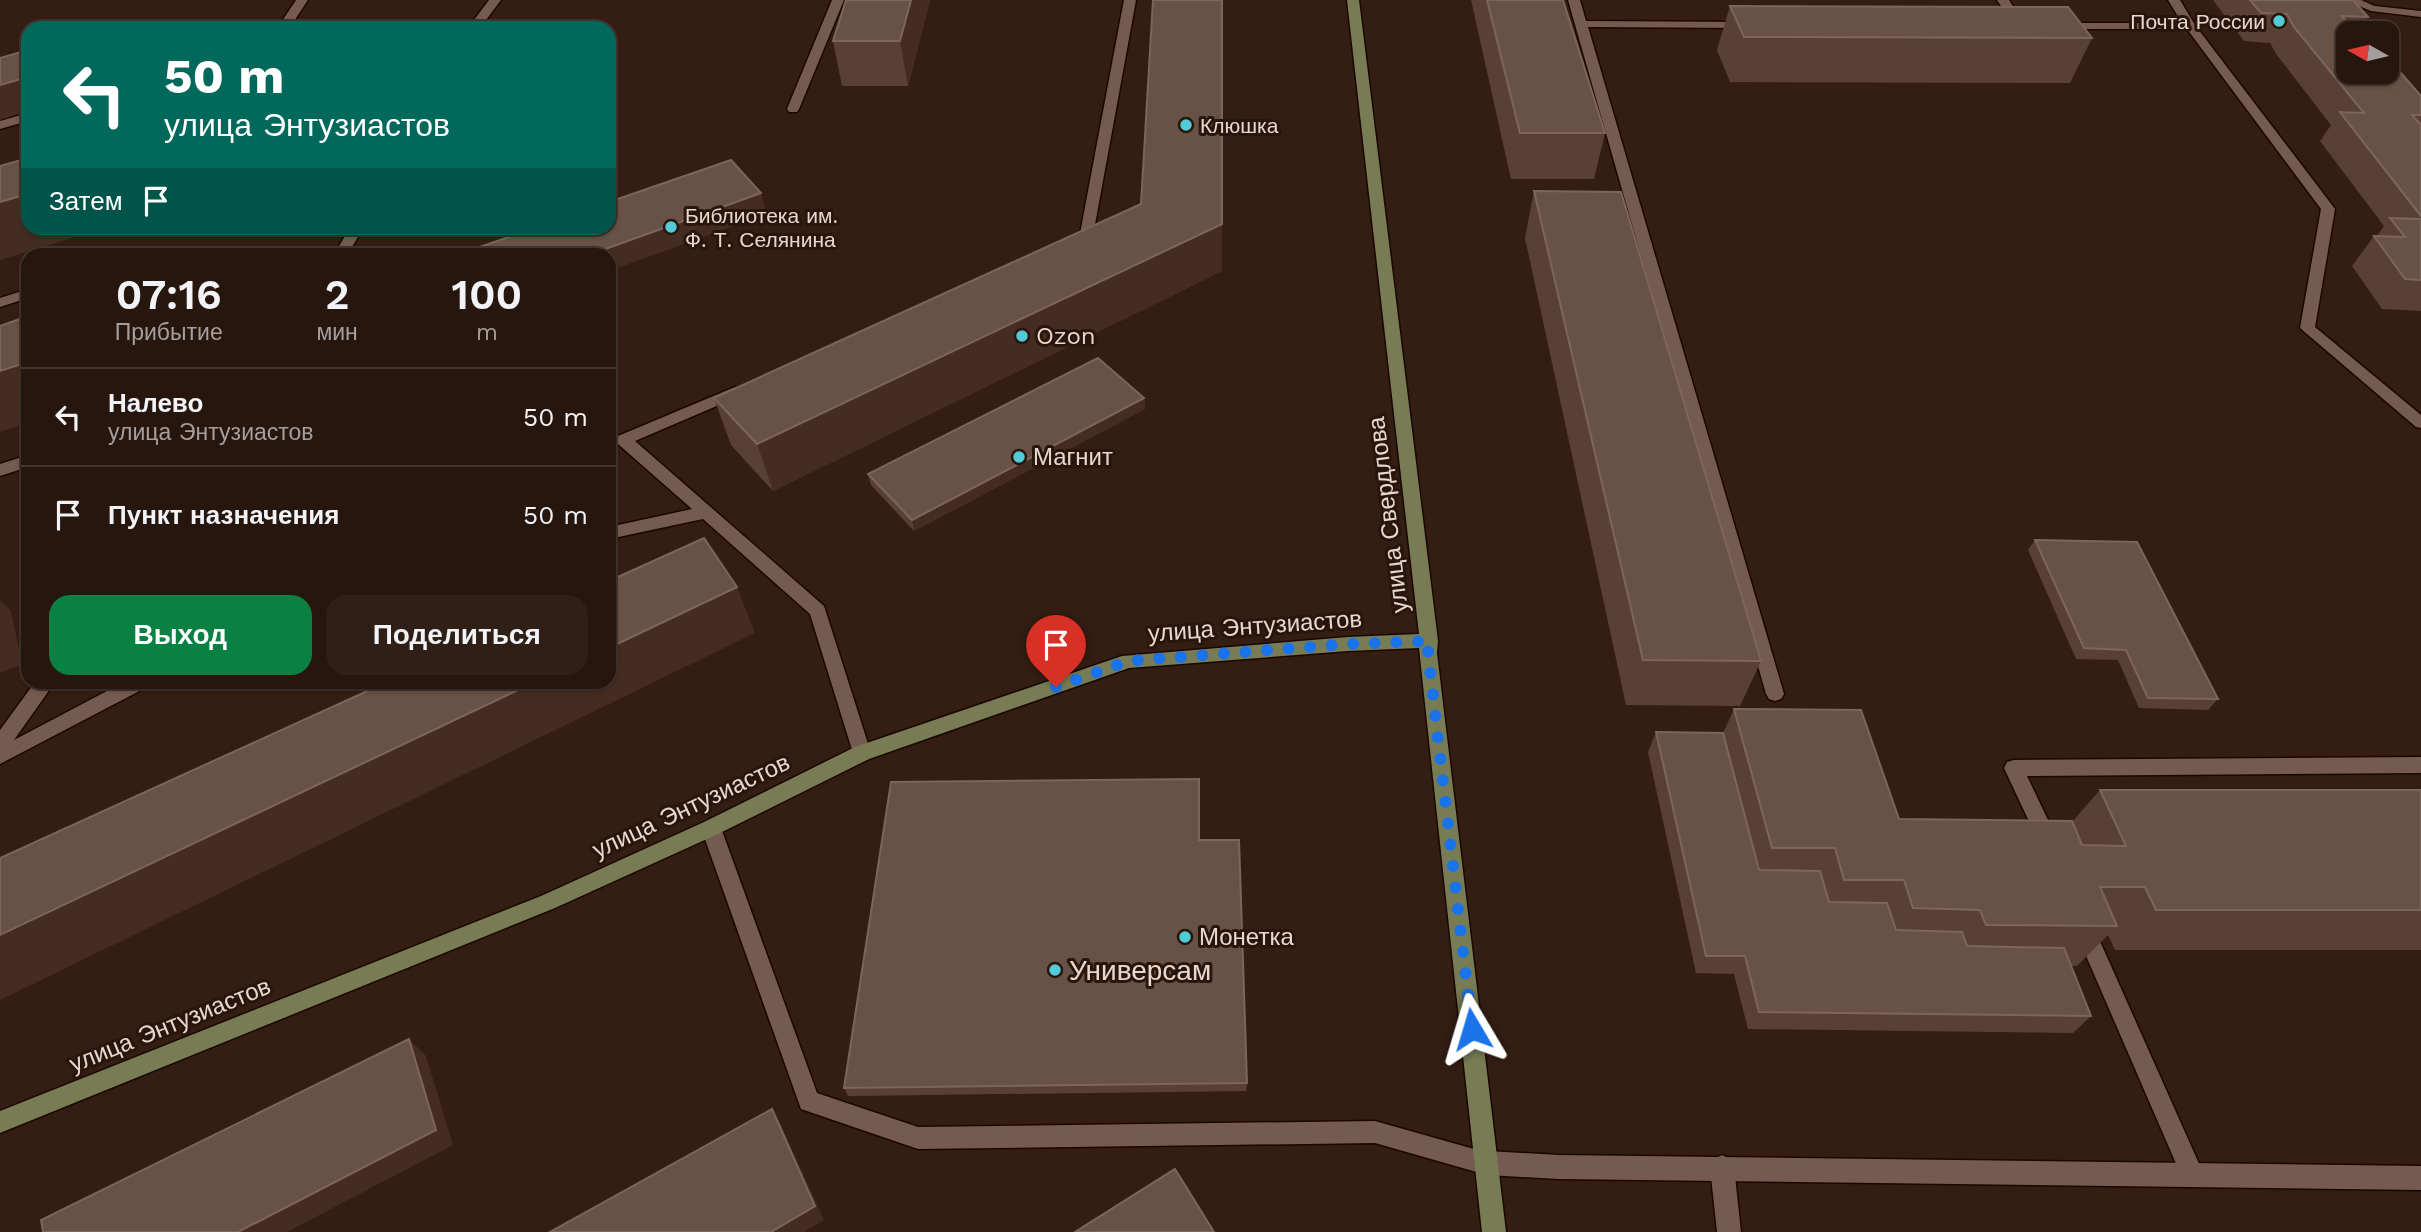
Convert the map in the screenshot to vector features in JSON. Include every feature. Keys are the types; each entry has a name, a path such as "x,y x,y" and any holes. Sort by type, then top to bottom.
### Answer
{"main road":[{"name":"улица Свердлова","path":"1353,0 1429,641 1428,653 1494,1232"},
{"name":"улица Энтузиастов","path":"0,1122 536,907 711,828 863,753 1128,661 1348,644 1429,641"}],"street":[{"path":"288,21 302,0"},
{"path":"479,21 495,0"},
{"path":"793,109 838,0"},
{"path":"1059,252 1084,241 1130,0"},
{"path":"1574,0 1775,694"},
{"path":"2003,0 2019,25"},
{"path":"2174,0 2190,26 2328,209 2307,328 2421,424"},
{"path":"2351,0 2375,9 2421,14"},
{"path":"1581,24 1759,25"},
{"path":"2005,25 2032,25"},
{"path":"2045,26 2190,26"},
{"path":"0,125 21,119"},
{"path":"0,303 21,296"},
{"path":"752,385 617,444 706,512 818,611 863,753"},
{"path":"0,470 21,463"},
{"path":"616,531 706,512"},
{"path":"0,744 41,689"},
{"path":"0,755 127,689"},
{"path":"2058,863 2014,768 2421,765"},
{"path":"711,828 809,1101 918,1138 1375,1132 1487,1163 1559,1167 2421,1178"},
{"path":"2084,928 2192,1174"},
{"path":"1722,1167 1729,1232"}],"building":[{"path":"846,0 911,0 900,41 833,41"},
{"path":"1153,0 1222,0 1222,224 757,444 714,398 1141,204"},
{"path":"1487,0 1563,0 1605,133 1520,133"},
{"path":"2250,0 2353,0 2368,17 2342,16 2346,21 2336,21 2336,79 2294,27 2287,14 2261,13"},
{"path":"1730,6 2068,7 2092,38 1744,37"},
{"path":"21,52 21,79 0,85 0,58"},
{"path":"2399,71 2421,96 2421,115 2412,115 2421,125 2421,216 2340,112 2364,113 2340,84 2399,84"},
{"path":"21,160 21,196 0,202 0,166"},
{"path":"731,160 761,193 608,248 477,248 515,235 616,235 616,200"},
{"path":"1534,191 1621,192 1761,661 1643,660"},
{"path":"2390,218 2421,219 2421,280 2405,279 2374,236 2405,237"},
{"path":"21,318 21,364 0,371 0,326"},
{"path":"1098,358 1144,398 912,520 868,474"},
{"path":"704,538 737,587 616,645 616,578"},
{"path":"2035,540 2137,542 2218,699 2148,698 2126,650 2084,648"},
{"path":"372,689 520,689 0,935 0,858"},
{"path":"1734,709 1861,710 1899,819 2072,821 2082,845 2126,846 2100,790 2421,790 2421,910 2156,910 2145,887 2100,887 2117,926 1986,925 1980,910 1913,908 1904,880 1844,880 1835,848 1772,848"},
{"path":"1656,732 1723,733 1759,870 1820,871 1829,902 1887,903 1896,930 1962,932 1967,946 2064,948 2091,1016 1759,1012 1745,956 1706,956"},
{"name":"Универсам","path":"1199,779 1199,840 1239,840 1247,1083 844,1088 891,782"},
{"path":"409,1039 436,1130 238,1232 43,1232 41,1220"},
{"path":"772,1109 815,1206 771,1232 550,1232"},
{"path":"1175,1169 1214,1232 1075,1232"}],"place":[{"name":"Почта России","path":"2279,21"},
{"name":"Клюшка","path":"1186,125"},
{"name":"Библиотека им. Ф. Т. Селянина","path":"671,227"},
{"name":"Ozon","path":"1022,336"},
{"name":"Магнит","path":"1019,457"},
{"name":"Монетка","path":"1185,937"},
{"name":"Универсам","path":"1055,970"}],"route":[{"path":"1056,687 1128,661 1348,644 1429,641 1428,653 1472,1029"}]}
